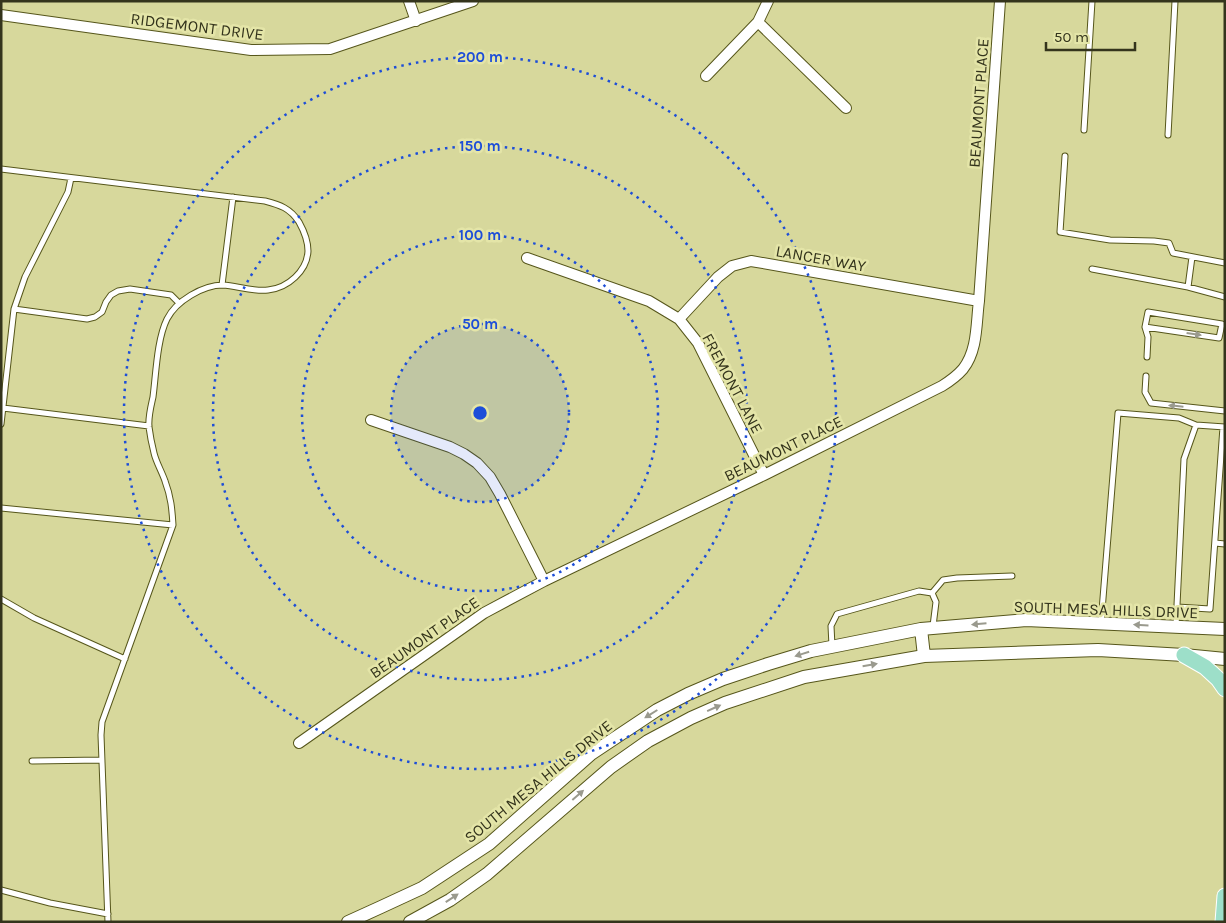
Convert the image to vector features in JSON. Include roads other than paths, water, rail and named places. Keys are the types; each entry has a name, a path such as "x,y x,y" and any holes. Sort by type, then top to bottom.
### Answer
{"main road":[{"path":"1184,655 1205,667 1218,679 1225,689"},
{"path":"1223,922 1225,896"}],"street":[{"path":"409,1 416,21"},
{"name":"RIDGEMONT DRIVE","path":"1,16 251,50 330,49 473,1"},
{"path":"706,76 758,22 768,1"},
{"name":"BEAUMONT PLACE","path":"299,743 484,613 544,581 764,475 942,386 964,368 974,344 979,301 1000,1"},
{"path":"758,22 846,108"},
{"name":"FREMONT LANE","path":"528,258 649,301 679,320 698,343 764,475"},
{"name":"LANCER WAY","path":"679,320 718,277 732,266 751,261 979,301"},
{"path":"371,420 450,447 477,463 490,477 500,494 544,581"},
{"name":"SOUTH MESA HILLS DRIVE","path":"348,922 422,888 489,844 591,754 658,710 722,679 802,654 927,629 1026,620 1225,629"},
{"path":"924,656 927,629"},
{"path":"410,922 450,900 487,874 611,767 648,741 691,718 725,703 804,677 924,656 1098,650 1225,659"}],"lane":[{"path":"1084,130 1092,1"},
{"path":"1168,135 1175,1"},
{"path":"1065,156 1060,232 1110,240 1169,243 1173,253 1225,263"},
{"path":"1,169 233,197 280,205 296,218 302,228 308,252 305,263 300,271 285,286 268,290 222,285 203,290 190,295 179,303 168,317 161,332 149,426 154,454 166,482 172,505 173,525 102,722 108,922"},
{"path":"1,424 14,309 26,277 68,192 71,178"},
{"path":"222,285 233,197"},
{"path":"1188,287 1192,257"},
{"path":"1092,269 1188,287 1225,297"},
{"path":"14,309 87,319 95,317 102,312 111,295 118,291 130,289 171,295 179,303"},
{"path":"1145,327 1219,338 1222,324 1148,312 1145,327 1148,337 1147,357"},
{"path":"1,355 9,355"},
{"path":"1146,376 1145,392 1150,403 1225,411"},
{"path":"3,408 149,426"},
{"path":"1101,624 1118,414 1179,418 1196,425 1224,427 1210,609 1177,607"},
{"path":"1176,627 1184,459 1196,425"},
{"path":"1,508 173,525"},
{"path":"1215,543 1225,544"},
{"path":"932,593 943,580 1012,576"},
{"path":"832,647 830,626 837,614 919,591 932,593"},
{"path":"927,629 936,602 932,593"},
{"path":"1,599 34,618 125,659"},
{"path":"32,761 102,760"},
{"path":"1,890 50,903 108,914"}]}
